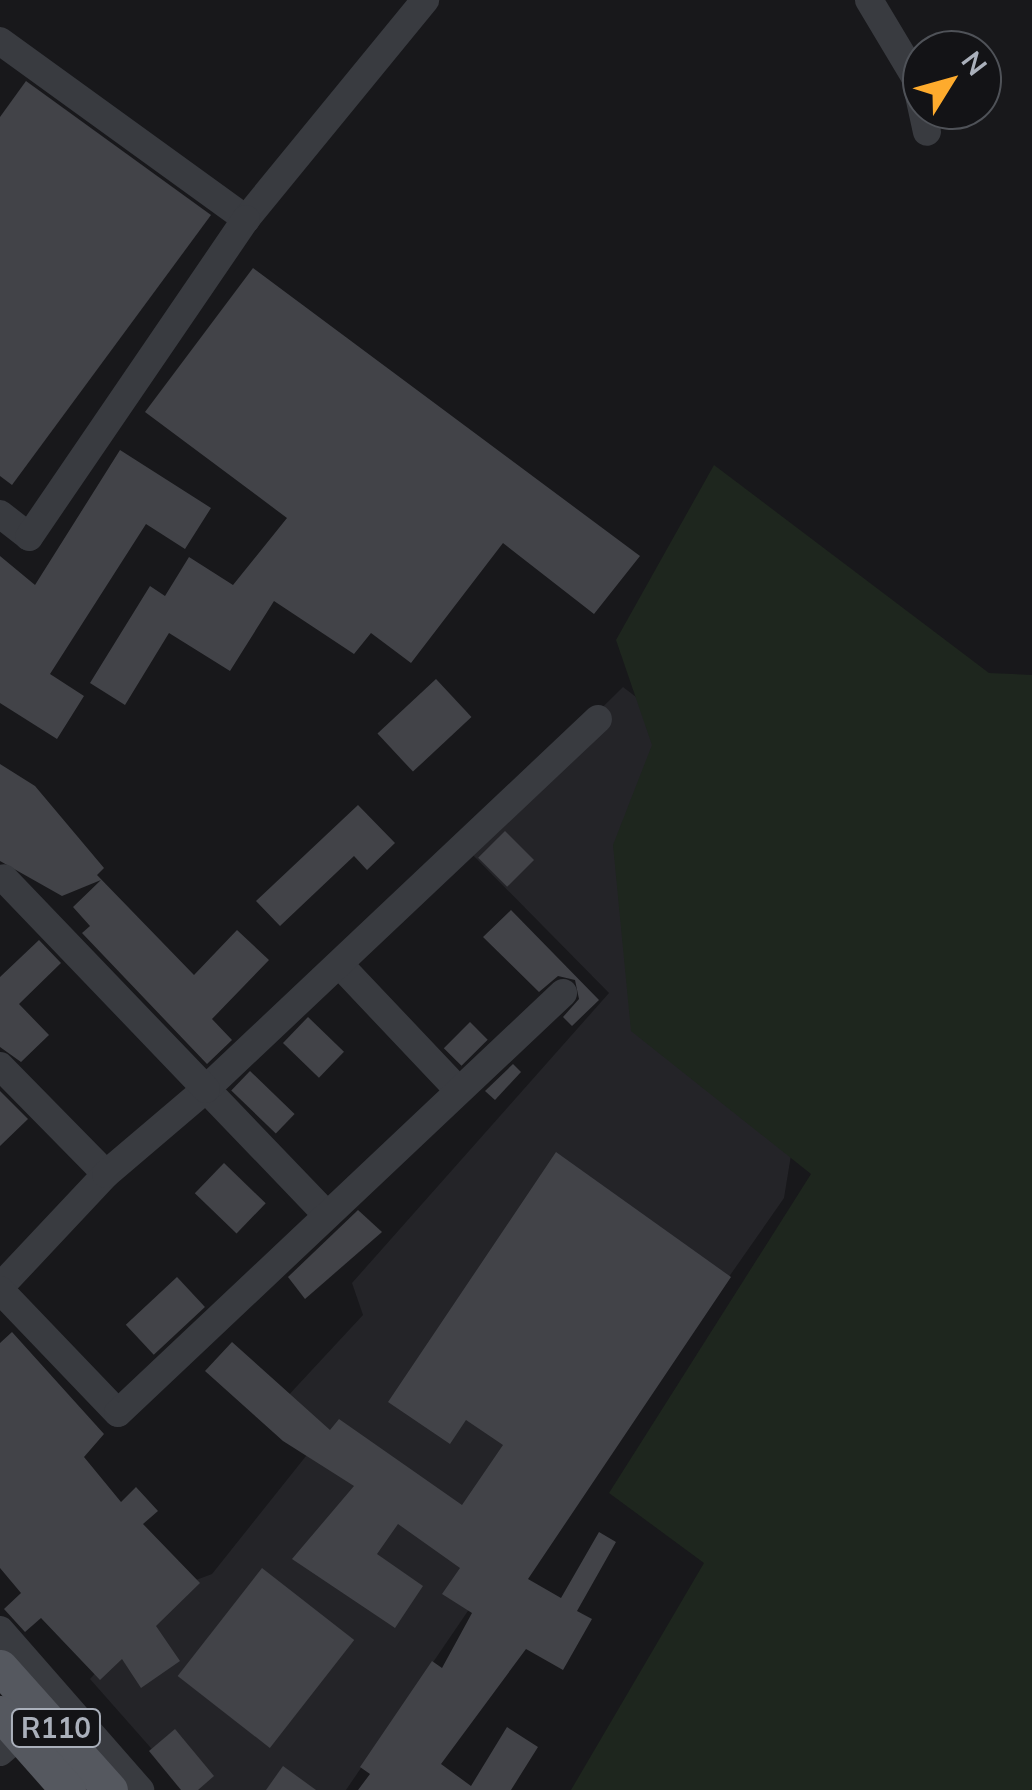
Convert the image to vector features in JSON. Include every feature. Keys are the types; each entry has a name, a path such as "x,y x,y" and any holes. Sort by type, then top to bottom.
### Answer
{"main road":[{"name":"R110","path":"0,1667 110,1790"},
{"name":"R110","path":"0,1714 68,1790"}],"street":[{"path":"0,514 29,537 246,219 424,0"},
{"path":"869,0 915,77 926,132"},
{"path":"0,41 246,219"},
{"path":"562,993 118,1412 0,1289 106,1174 206,1089 598,719"},
{"path":"4,878 327,1215"},
{"path":"340,965 459,1090"},
{"path":"0,1066 106,1174"},
{"path":"0,1630 140,1790"},
{"path":"0,1728 55,1691"},
{"path":"0,1752 55,1691"}],"shaded area":[{"path":"714,465 989,673 1032,675 1032,1790 571,1790 704,1563 609,1493 811,1174 631,1031 613,845 652,745 616,640"},
{"path":"623,687 717,759 832,904 784,1198 601,1460 579,1448 346,1790 188,1790 90,1679 172,1589 212,1574 310,1451 272,1413 363,1315 352,1283 609,993 463,845"}],"building":[{"path":"26,81 211,215 12,485 0,476 0,117"},
{"path":"253,268 640,556 594,614 503,543 411,663 371,633 354,654 274,601 230,671 169,633 125,705 90,683 150,586 165,596 189,557 233,585 287,518 145,412"},
{"path":"120,450 211,508 185,549 146,524 50,674 84,696 57,739 0,703 0,556 35,585"},
{"path":"436,679 471,717 413,772 377,734"},
{"path":"0,764 35,786 104,868 97,875 194,975 237,930 269,960 212,1019 232,1040 207,1064 82,933 90,926 73,907 101,880 62,896 0,861"},
{"path":"358,805 395,843 367,870 354,856 280,926 256,901"},
{"path":"505,831 534,860 507,887 478,858"},
{"path":"511,910 599,1000 572,1026 563,1017 579,999 575,980 558,976 539,992 483,937"},
{"path":"39,940 61,963 19,1004 49,1035 21,1062 0,1047 0,977"},
{"path":"308,1017 344,1052 319,1078 283,1043"},
{"path":"470,1022 488,1040 462,1066 444,1048"},
{"path":"513,1064 521,1072 495,1100 485,1091"},
{"path":"250,1071 295,1114 276,1133 231,1090"},
{"path":"0,1091 28,1119 0,1146"},
{"path":"556,1152 731,1277 528,1579 561,1598 599,1532 616,1542 577,1611 592,1619 563,1670 526,1649 441,1764 471,1786 507,1727 538,1747 511,1790 358,1790 370,1774 360,1767 432,1661 442,1668 472,1613 442,1594 460,1568 398,1524 377,1554 423,1586 395,1628 292,1559 354,1486 283,1441 205,1371 232,1342 330,1430 339,1419 462,1505 503,1445 466,1420 450,1444 388,1402"},
{"path":"224,1163 266,1203 237,1234 195,1193"},
{"path":"358,1210 382,1232 305,1299 288,1277"},
{"path":"177,1277 205,1307 154,1355 126,1325"},
{"path":"12,1332 104,1434 84,1457 121,1502 136,1487 158,1511 143,1524 200,1583 156,1626 180,1661 141,1688 122,1659 100,1680 41,1618 25,1632 4,1609 21,1593 0,1568 0,1343"},
{"path":"262,1568 354,1640 270,1748 178,1676"},
{"path":"175,1729 214,1776 198,1790 181,1790 149,1751"},
{"path":"283,1766 316,1790 266,1790"}]}
